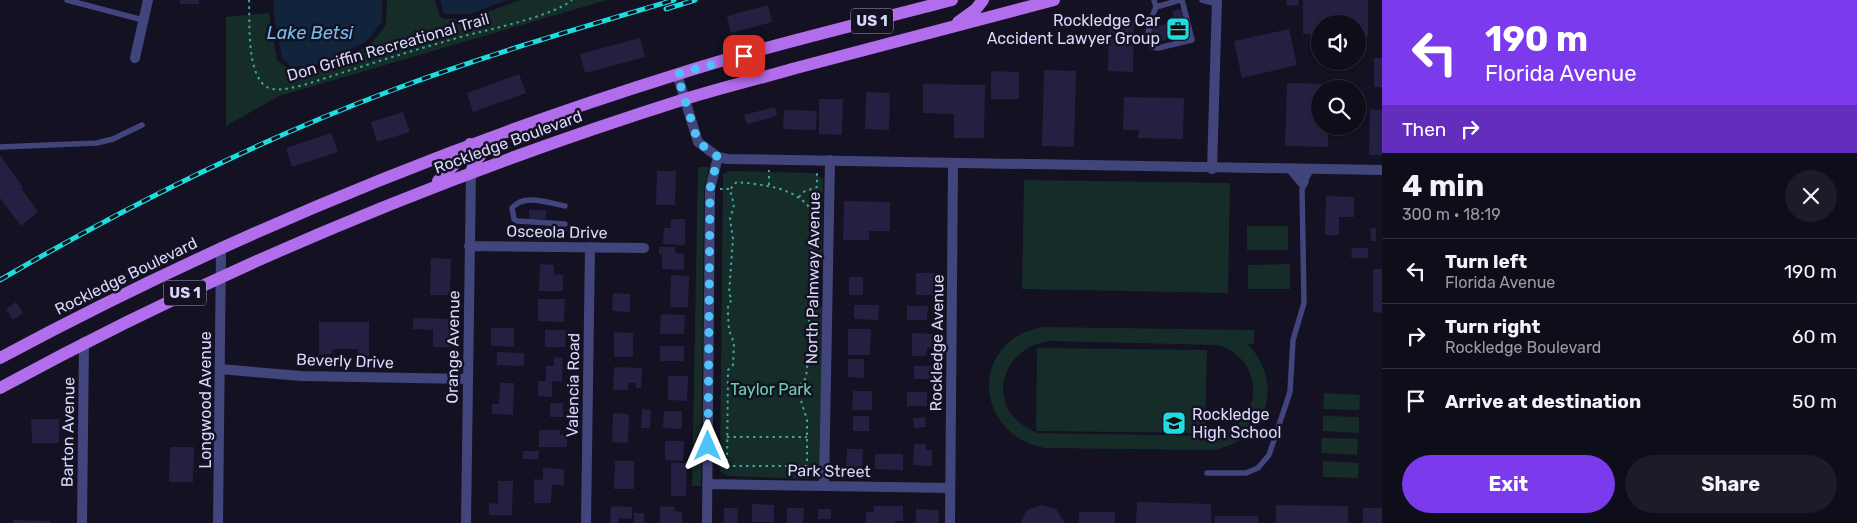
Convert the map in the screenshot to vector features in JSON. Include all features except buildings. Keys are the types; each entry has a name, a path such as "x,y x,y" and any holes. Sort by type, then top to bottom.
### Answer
{"main road":[{"name":"Rockledge Boulevard","path":"0,358 221,247 360,187 470,144 677,74 952,0"},
{"path":"952,27 976,9 983,0"},
{"path":"1000,14 1009,0"},
{"name":"Rockledge Boulevard","path":"0,388 84,342 220,276 345,221 430,187 685,98 1054,0"},
{"path":"471,172 476,160 502,133"},
{"path":"430,187 452,168 470,144"}],"street":[{"path":"135,58 148,0"},
{"path":"1212,169 1217,2"},
{"path":"677,74 698,142 722,158 1212,169 1382,170"},
{"path":"707,523 710,189 722,158"},
{"name":"North Palmway Avenue","path":"824,486 830,160"},
{"name":"Rockledge Avenue","path":"950,523 953,164"},
{"name":"Orange Avenue","path":"466,523 471,172"},
{"name":"Osceola Drive","path":"469,246 644,248"},
{"name":"Longwood Avenue","path":"218,523 221,247"},
{"name":"Valencia Road","path":"586,523 590,247"},
{"name":"Barton Avenue","path":"82,523 84,342"},
{"name":"Beverly Drive","path":"220,369 301,376 468,379"},
{"name":"Park Street","path":"707,484 950,488"}],"lane":[{"path":"67,0 143,20"},
{"path":"1181,0 1192,40 1158,48 1152,47 1148,42 1149,26 1155,3 1181,0"},
{"path":"1202,0 1217,2"},
{"path":"0,147 97,143 113,139 142,125"},
{"path":"1288,170 1302,189"},
{"path":"1207,474 1246,473 1258,468 1269,455 1290,392 1293,340 1304,302 1302,189 1311,170"},
{"path":"565,206 521,200 512,208 514,219 517,221 565,224"}],"path":[{"name":"Don Griffin Recreational Trail","path":"249,0 253,63 257,77 267,87 278,89 302,85 406,52 527,19 572,0"},
{"path":"768,186 769,170"},
{"path":"799,197 803,192 817,187 817,170"},
{"path":"807,466 727,466 728,370 734,365 734,343 729,330 728,316 728,306 732,299 729,294 733,239 730,219 734,206 730,190 737,182 768,186 799,197 812,212 807,368 806,378 798,388 798,391 807,420 807,466 813,477"},
{"path":"727,437 807,436"}],"green space":[{"path":"387,0 435,0 440,17 444,19 472,18 520,0 607,0 279,96 226,126 226,17 269,13 277,60 292,72 322,69 370,45 386,25"},
{"path":"698,167 709,167 704,189 701,486 692,486"},
{"name":"Taylor Park","path":"728,171 814,173 823,179 822,265 813,266 812,307 822,307 820,471 808,479 728,476 720,472 723,174"},
{"path":"1024,180 1230,183 1228,293 1022,289"},
{"path":"1247,226 1288,226 1288,250 1247,250"},
{"path":"1290,264 1290,289 1248,289 1248,265"},
{"path":"1042,327 1254,330 1254,344 1248,344 1259,360 1266,376 1268,393 1265,409 1258,423 1246,436 1231,445 1212,450 1045,448 1028,443 1013,434 1001,422 993,407 989,391 990,374 996,358 1008,343 1028,331","holes":["1050,341 1219,345 1235,354 1246,365 1252,379 1253,393 1250,407 1242,419 1230,429 1213,436 1037,433 1020,423 1009,411 1004,397 1004,382 1008,368 1018,356 1032,346"]},
{"path":"1037,348 1207,350 1205,433 1036,431"},
{"path":"1324,393 1360,395 1359,410 1323,409"},
{"path":"1323,416 1359,417 1359,433 1323,431"},
{"path":"1322,438 1358,439 1357,455 1321,453"},
{"path":"1323,461 1359,463 1358,478 1323,477"}],"water":[{"name":"Lake Betsi","path":"274,0 382,0 382,22 366,42 321,64 292,67 282,58 274,15"},
{"path":"440,0 507,0 470,14 444,14"}],"railway":[{"path":"0,280 95,227 191,177 339,111 425,78 496,54 674,0"},
{"path":"666,9 695,0"}],"place":[{"name":"Rockledge Car Accident Lawyer Group","path":"1178,29"},
{"name":"Rockledge High School","path":"1174,423"}],"route":[{"path":"708,446 710,189 718,157 698,142 677,74 744,56"}]}
